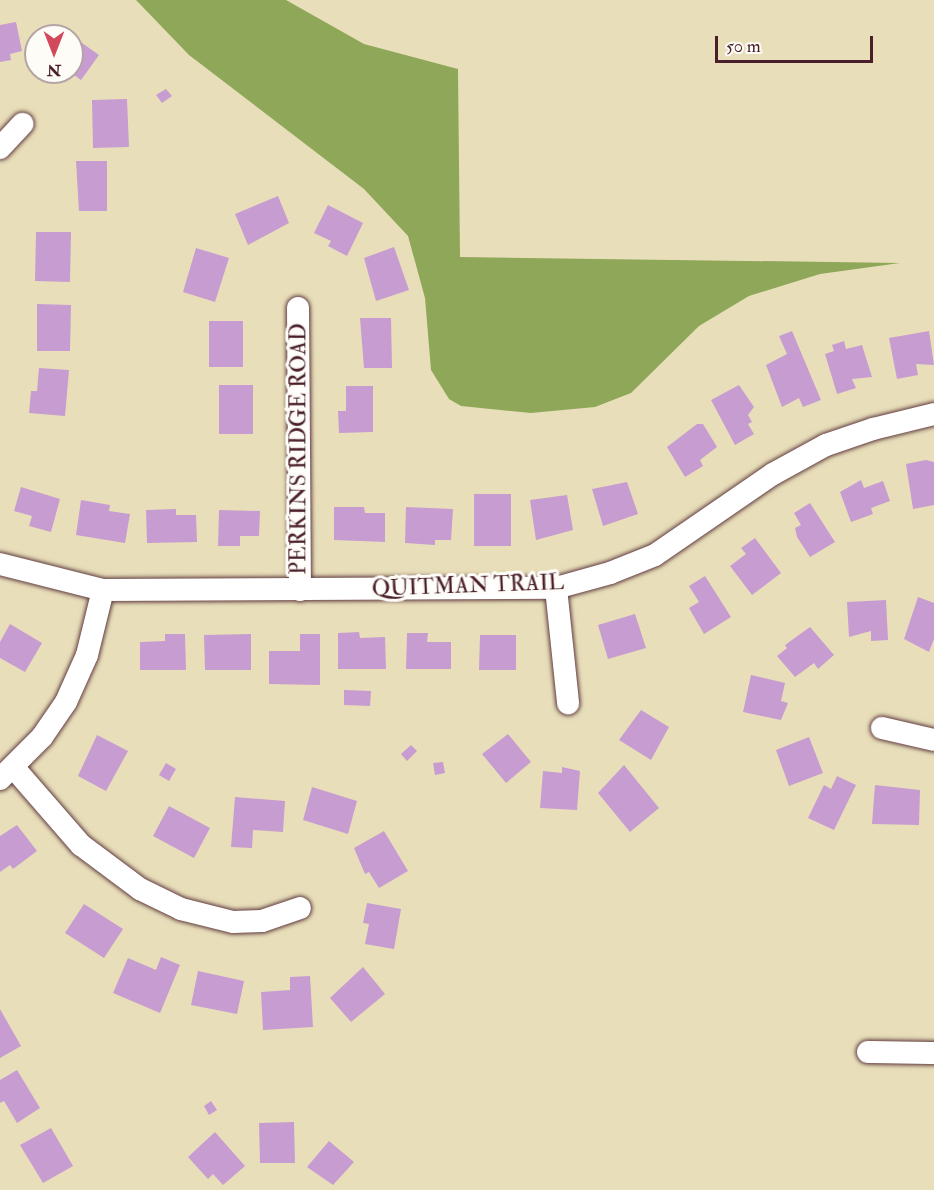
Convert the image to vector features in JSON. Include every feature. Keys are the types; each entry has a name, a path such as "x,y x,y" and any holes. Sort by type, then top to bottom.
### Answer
{"street":[{"path":"0,148 22,124"},
{"name":"PERKINS RIDGE ROAD","path":"298,308 300,591"},
{"name":"QUITMAN TRAIL","path":"0,564 103,590 300,591 556,588 610,573 655,555 773,474 826,445 873,429 934,414"},
{"path":"556,588 568,703"},
{"path":"103,590 87,655 66,702 42,738 7,774 81,845 141,889 181,909 233,922 262,921 300,908"},
{"path":"882,728 934,740"},
{"path":"868,1052 934,1053"}],"green space":[{"path":"136,0 286,0 364,44 458,69 460,257 900,263 820,274 749,296 699,326 631,393 595,407 531,413 461,406 449,399 431,370 425,298 408,236 364,189 189,55"}],"building":[{"path":"16,22 22,51 10,54 11,60 0,62 0,25"},
{"path":"84,44 99,55 84,76"},
{"path":"166,89 172,96 162,103 156,95"},
{"path":"127,99 129,147 93,148 92,100"},
{"path":"76,161 107,161 107,211 79,211"},
{"path":"278,196 289,223 248,245 235,214"},
{"path":"328,205 363,223 347,256 328,246 331,241 314,233"},
{"path":"36,232 71,232 70,282 35,281"},
{"path":"394,247 409,290 376,301 364,258"},
{"path":"196,248 229,258 215,302 183,292"},
{"path":"37,304 71,305 70,351 37,351"},
{"path":"360,318 391,318 392,368 364,368"},
{"path":"209,321 243,321 243,367 209,367"},
{"path":"792,331 821,400 803,407 799,398 782,407 766,365 787,354 779,336"},
{"path":"929,331 934,365 916,364 918,375 897,379 889,338"},
{"path":"844,341 846,349 862,345 872,377 852,379 856,388 837,394 825,354 834,351 832,345"},
{"path":"39,368 69,370 65,416 29,413 31,391 37,391"},
{"path":"219,385 253,385 253,434 219,434"},
{"path":"739,385 754,407 748,415 752,422 748,424 754,434 735,445 711,400"},
{"path":"346,386 373,386 373,432 339,433 338,411 346,411"},
{"path":"697,424 703,424 717,447 700,460 703,466 685,477 667,447"},
{"path":"926,460 934,462 934,505 913,509 906,464"},
{"path":"861,480 864,488 883,481 890,501 871,508 873,514 851,522 840,492"},
{"path":"627,482 638,514 603,526 592,489"},
{"path":"21,487 60,499 51,532 29,526 32,516 14,511"},
{"path":"474,494 511,494 511,546 474,546"},
{"path":"567,495 573,530 536,540 530,500"},
{"path":"81,500 110,505 109,511 130,514 125,543 76,535"},
{"path":"810,503 835,542 810,557 797,537 795,528 801,525 794,513"},
{"path":"334,507 364,507 365,513 385,513 385,542 334,540"},
{"path":"406,507 453,509 451,540 435,540 435,545 405,543"},
{"path":"176,509 176,515 196,515 197,542 147,543 146,510"},
{"path":"219,510 260,511 259,536 240,536 240,546 218,546"},
{"path":"755,538 781,573 752,595 730,566 746,554 741,548"},
{"path":"705,576 731,617 704,634 689,608 699,602 689,586"},
{"path":"918,597 934,603 934,639 929,652 904,639"},
{"path":"886,600 888,640 871,641 871,631 849,637 847,602"},
{"path":"635,614 646,648 608,659 598,625"},
{"path":"10,624 42,643 25,672 0,658 0,642"},
{"path":"810,627 834,655 818,669 814,663 795,677 777,656 787,648 785,645"},
{"path":"359,632 360,638 385,637 386,669 338,669 338,633"},
{"path":"407,633 428,633 427,642 451,642 451,669 406,669"},
{"path":"165,634 185,634 186,670 140,670 140,642 165,641"},
{"path":"251,634 251,670 205,670 204,635"},
{"path":"300,634 320,634 320,685 269,684 269,651 300,651"},
{"path":"480,635 516,635 516,670 479,670"},
{"path":"751,675 785,683 781,701 788,703 781,720 743,712"},
{"path":"344,690 371,691 370,706 344,705"},
{"path":"641,710 669,727 651,760 619,740"},
{"path":"508,734 531,762 506,783 482,754"},
{"path":"97,735 128,751 106,791 78,776"},
{"path":"809,737 823,773 789,786 776,750"},
{"path":"411,745 417,751 407,761 401,754"},
{"path":"443,762 445,773 435,775 433,763"},
{"path":"166,763 176,769 169,781 159,775"},
{"path":"624,765 659,808 630,832 598,793"},
{"path":"562,767 580,771 577,810 540,808 543,771 562,773"},
{"path":"837,776 856,785 834,830 808,818 824,785 831,789"},
{"path":"875,785 920,790 919,825 872,824"},
{"path":"312,787 357,801 348,834 303,820"},
{"path":"235,797 285,801 283,832 253,830 252,848 231,847"},
{"path":"169,806 210,828 194,858 153,836"},
{"path":"17,825 37,851 13,869 10,865 0,872 0,836"},
{"path":"384,831 408,871 379,888 369,872 365,874 354,848"},
{"path":"367,903 401,909 394,949 365,944 369,924 363,923"},
{"path":"84,904 123,929 104,958 65,933"},
{"path":"161,957 180,965 160,1013 113,993 128,958 156,970"},
{"path":"363,967 385,994 351,1022 330,998"},
{"path":"198,971 244,981 237,1014 191,1005"},
{"path":"310,976 313,1027 263,1030 261,992 290,990 290,977"},
{"path":"0,1009 21,1046 0,1058"},
{"path":"17,1070 40,1108 17,1123 4,1101 0,1103 0,1080"},
{"path":"211,1101 217,1110 209,1115 204,1106"},
{"path":"294,1122 295,1163 260,1163 259,1123"},
{"path":"51,1128 73,1166 43,1183 20,1145"},
{"path":"215,1132 245,1166 223,1185 213,1174 208,1179 188,1157"},
{"path":"329,1141 354,1162 333,1185 307,1167"}]}
